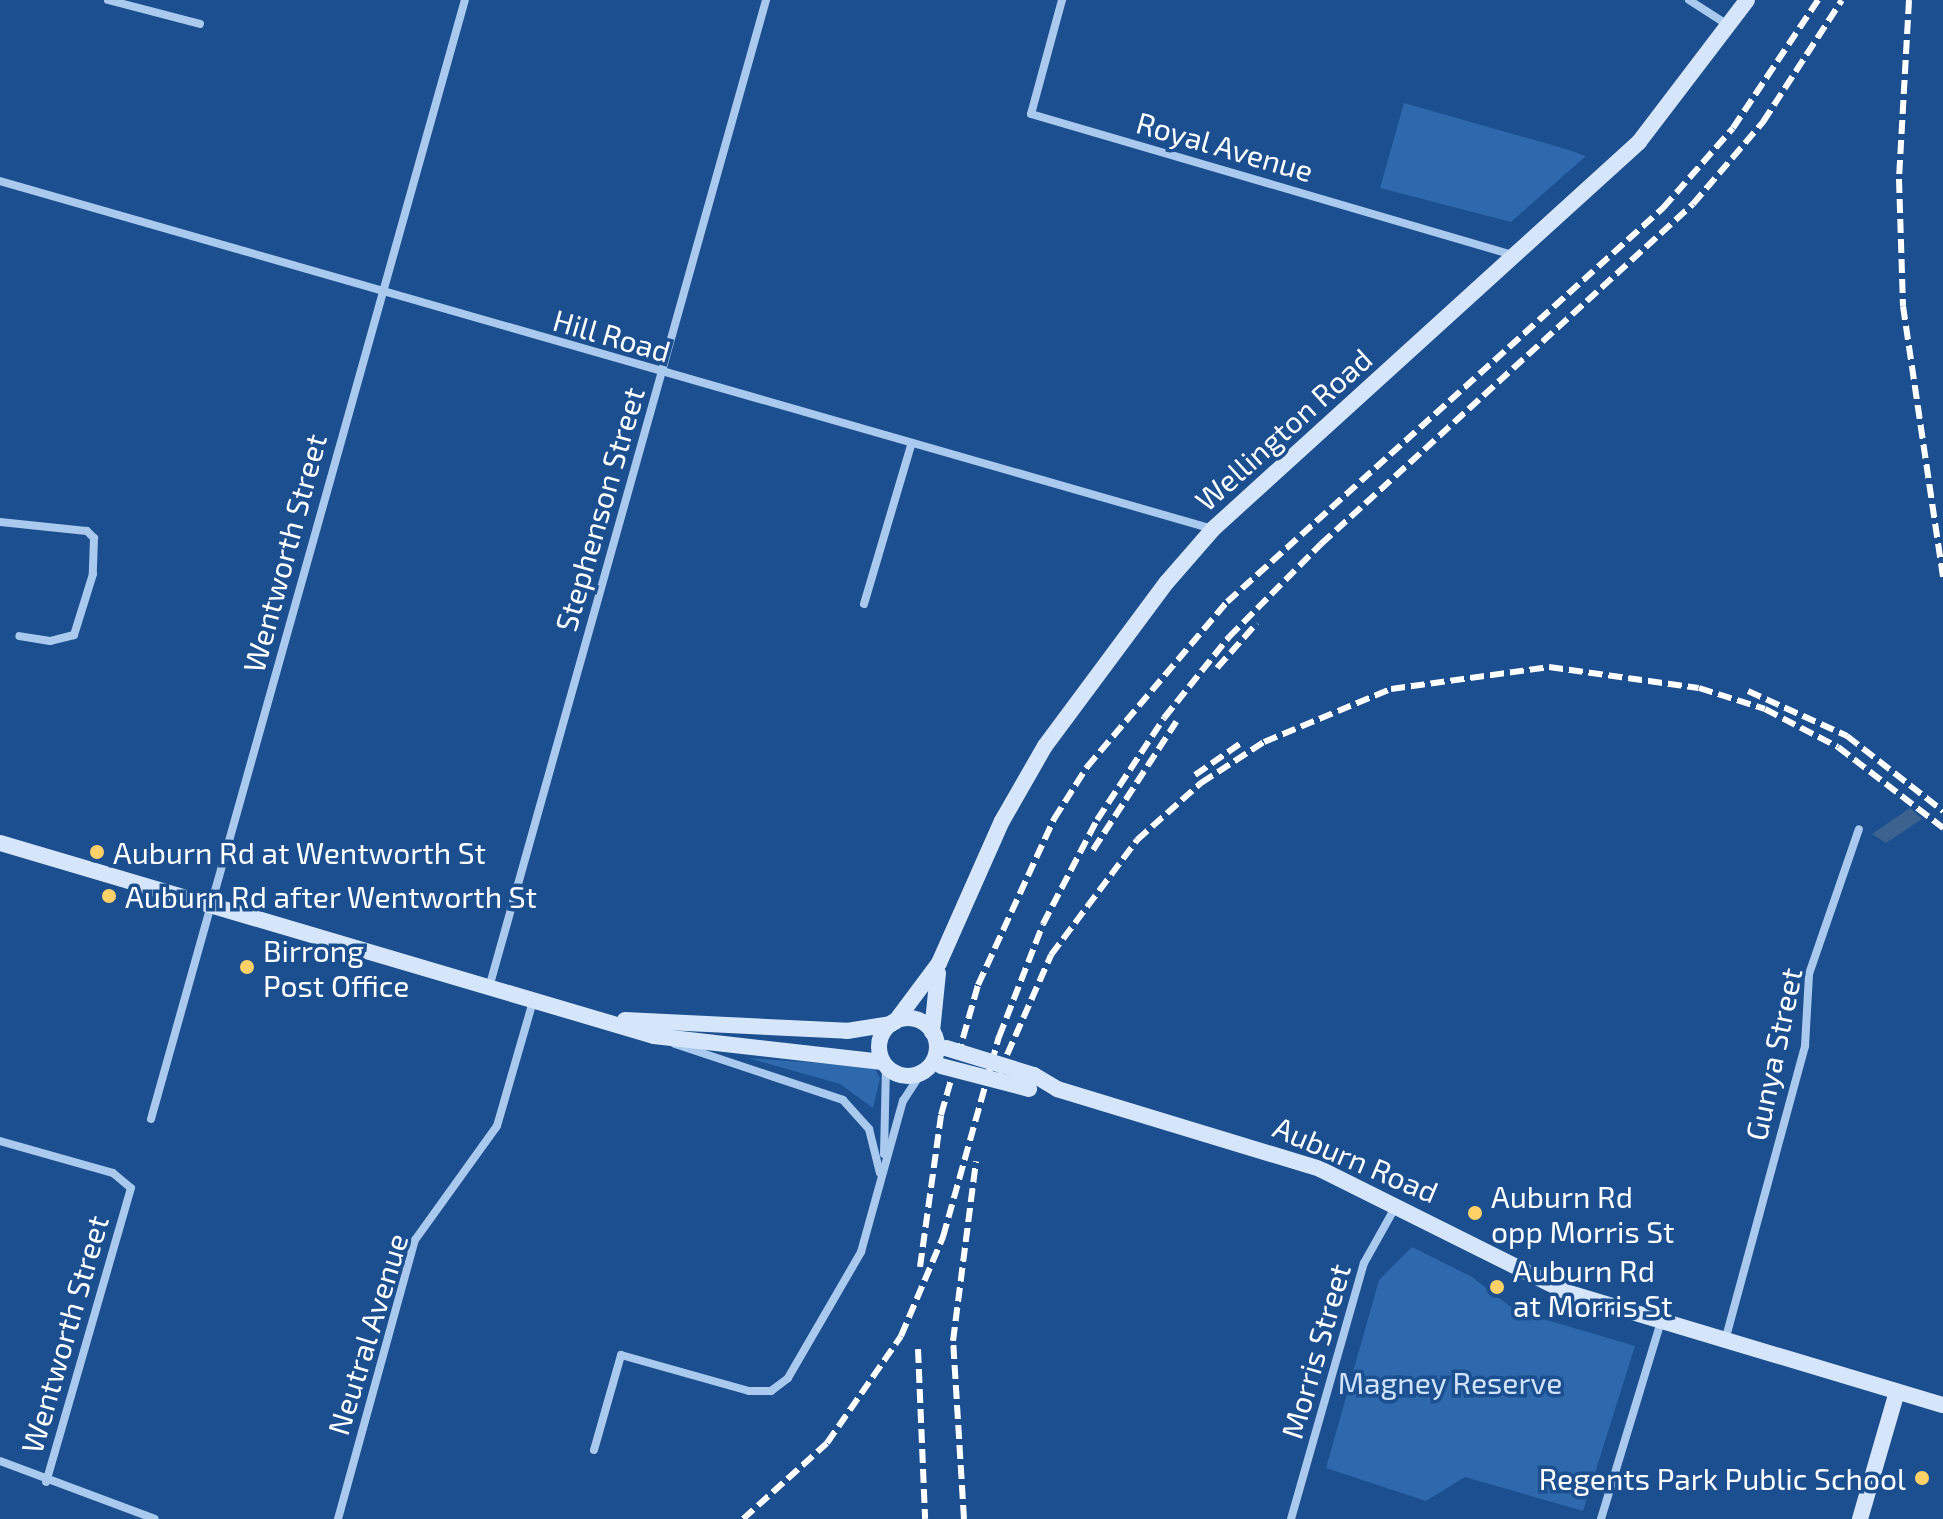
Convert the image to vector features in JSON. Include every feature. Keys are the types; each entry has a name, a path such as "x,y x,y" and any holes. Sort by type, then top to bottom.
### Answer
{"main road":[{"name":"Wellington Road","path":"893,1023 939,963 1002,821 1045,746 1113,647 1213,529 1518,257 1639,142 1730,27 1747,0"},
{"path":"0,843 612,1019 654,1036 884,1064 905,1076 930,1070 938,1039 919,1020 847,1031 612,1019"},
{"name":"Wellington Road","path":"938,1039 939,963"},
{"path":"884,1064 880,1041 893,1023"},
{"name":"Auburn Road","path":"938,1039 1031,1082"},
{"name":"Auburn Road","path":"930,1070 1031,1082 1269,1150 1398,1202 1555,1287 1943,1405"},
{"path":"1860,1519 1897,1392"}],"street":[{"path":"108,0 200,24"},
{"name":"Wentworth Street","path":"151,1119 213,905 380,293 465,0"},
{"name":"Stephenson Street","path":"490,984 766,0"},
{"name":"Royal Avenue","path":"1062,0 1031,114 1518,257"},
{"path":"1689,0 1730,27"},
{"name":"Hill Road","path":"0,181 662,375 1213,529"},
{"path":"864,604 911,445"},
{"path":"0,522 79,529 94,538 93,574 74,635 50,641 19,636"},
{"name":"Gunya Street","path":"1726,1337 1802,1060 1809,974 1859,829"},
{"name":"Neutral Avenue","path":"338,1519 415,1240 497,1126 534,997"},
{"path":"654,1036 843,1100 869,1129 881,1178"},
{"path":"883,1167 884,1064"},
{"path":"594,1450 621,1355 749,1391 781,1385 844,1289 903,1101 930,1070"},
{"name":"Wentworth Street","path":"0,1141 125,1178 127,1201 46,1482"},
{"name":"Morris Street","path":"1291,1519 1364,1263 1398,1202"},
{"path":"1601,1519 1661,1320"},
{"path":"0,1461 46,1482 155,1519"}],"green space":[{"path":"1404,103 1586,156 1511,222 1380,188"},
{"path":"748,1058 874,1067 880,1078 873,1108 840,1084"},
{"name":"Magney Reserve","path":"1412,1247 1472,1277 1516,1311 1635,1346 1583,1511 1465,1477 1426,1501 1326,1468 1379,1280"}],"shaded area":[{"path":"1910,808 1922,819 1886,843 1872,834"}],"railway":[{"path":"920,1267 941,1115 978,985 1054,819 1087,767 1227,602 1663,208 1733,128 1818,0"},
{"path":"743,1519 827,1443 901,1336 943,1237 999,1037 1043,924 1097,820 1164,718 1229,637 1321,544 1693,204 1763,122 1842,0"},
{"path":"1909,0 1899,179 1903,306 1943,577"},
{"path":"1217,668 1257,623"},
{"path":"999,1073 1051,955 1137,840 1201,783 1264,742 1391,689 1549,667 1699,688 1765,709 1838,747 1943,828"},
{"path":"1748,691 1847,736 1943,811"},
{"path":"1093,850 1176,722"},
{"path":"1195,775 1241,743"},
{"path":"964,1519 953,1341 976,1161"},
{"path":"918,1349 925,1519"}],"place":[{"name":"Auburn Rd at Wentworth St","path":"97,852"},
{"name":"Auburn Rd after Wentworth St","path":"109,896"},
{"name":"Birrong Post Office","path":"247,967"},
{"name":"Auburn Rd opp Morris St","path":"1475,1213"},
{"name":"Auburn Rd at Morris St","path":"1497,1287"},
{"name":"Regents Park Public School","path":"1922,1478"}]}
